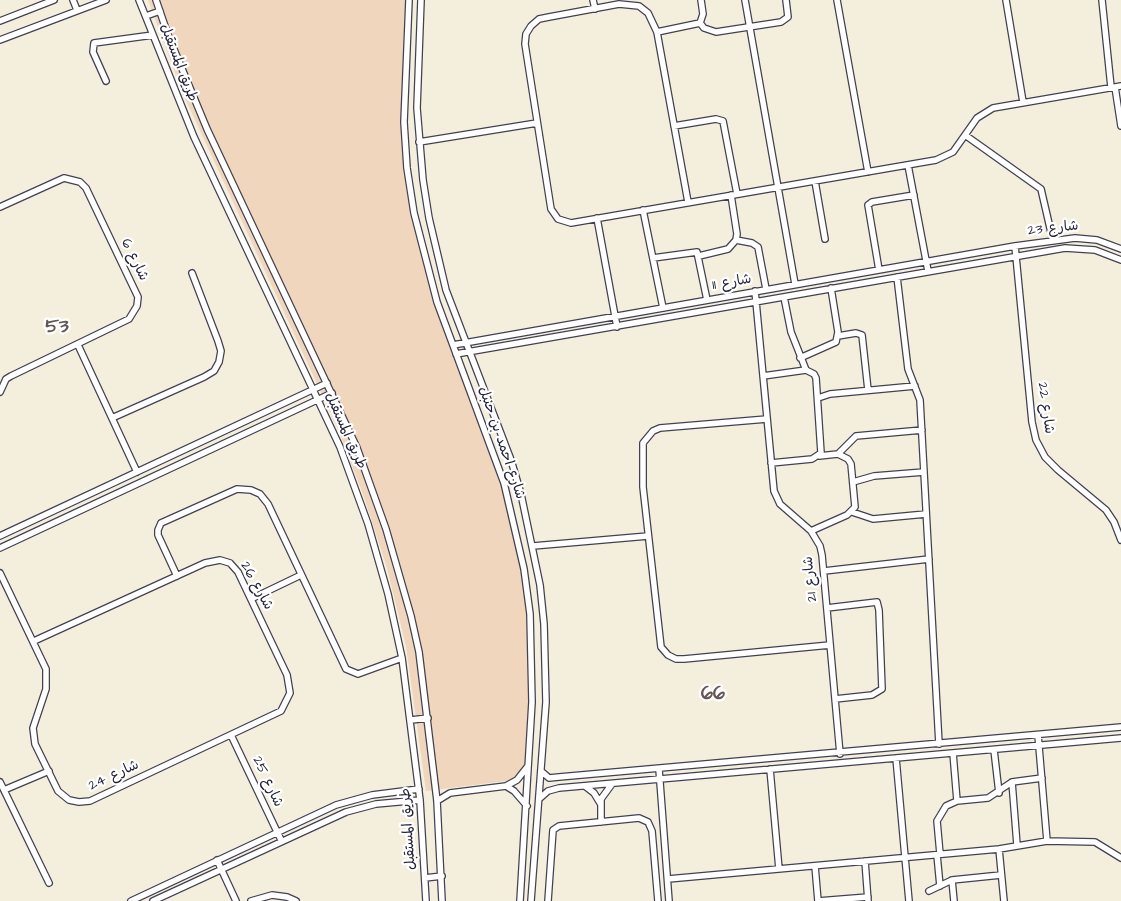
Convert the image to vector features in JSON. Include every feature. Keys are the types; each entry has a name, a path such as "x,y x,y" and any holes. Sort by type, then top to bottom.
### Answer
{"street":[{"path":"0,20 54,0"},
{"path":"73,0 77,10"},
{"path":"0,40 106,0"},
{"name":"طريق المستقبل","path":"139,0 194,137 340,447 366,517 384,579 402,658 419,789 426,901"},
{"name":"طريق المستقبل","path":"156,0 227,176 332,393 370,481 400,576 419,652 437,801 442,901"},
{"name":"شارع احمد بن حنبل","path":"409,0 404,122 407,168 423,258 456,354 490,441 516,526 530,614 532,702 520,901"},
{"name":"شارع احمد بن حنبل","path":"421,0 417,75 419,142 435,243 446,290 468,352 511,460 533,546 544,624 546,702 531,901"},
{"path":"593,0 594,9"},
{"path":"700,23 703,14 701,0"},
{"path":"745,0 795,284"},
{"path":"700,23 704,28 716,32 785,20 788,13 786,0"},
{"path":"837,0 868,172"},
{"path":"1006,0 1023,102"},
{"path":"1102,0 1121,126"},
{"path":"688,202 654,22 639,6 619,4 539,19 526,34 525,44 537,123 550,203 558,219 571,223 945,157 953,152 977,118 985,112 1002,105 1116,87"},
{"path":"146,16 160,11"},
{"path":"656,32 700,23"},
{"path":"106,81 93,52 94,44 154,35"},
{"path":"674,126 716,119 723,121 734,195 736,240 728,249 699,256"},
{"path":"419,142 537,123"},
{"path":"965,135 1041,189 1053,241"},
{"path":"908,165 928,271"},
{"name":"شارع 6","path":"0,207 64,178 80,182 86,188 135,290 138,306 129,319 6,379 0,392"},
{"path":"815,181 826,239"},
{"path":"879,270 868,205 872,202 914,195"},
{"path":"643,210 663,308"},
{"path":"597,218 616,327"},
{"name":"شارع 23","path":"1016,246 1086,238 1121,248"},
{"path":"736,240 752,243 758,247 766,289"},
{"name":"شارع 11","path":"453,345 1016,246"},
{"name":"شارع 22","path":"1016,246 1032,422 1036,440 1045,457 1106,510 1114,522 1121,540"},
{"name":"شارع 23","path":"1016,256 1075,248 1095,250 1121,260"},
{"path":"653,258 693,251 699,256 707,300"},
{"name":"شارع 11","path":"456,354 1016,256"},
{"path":"112,418 204,377 214,371 219,362 221,351 218,341 192,273"},
{"path":"898,277 906,360 920,400 939,744"},
{"path":"800,358 813,350 831,346 838,336 831,288"},
{"name":"شارع 21","path":"755,291 774,490 780,504 811,531 820,546 824,571 840,762"},
{"path":"784,297 791,332 806,370"},
{"path":"838,336 856,333 862,336 868,390"},
{"path":"487,339 489,348"},
{"path":"78,345 137,472"},
{"path":"763,376 806,370 814,374 816,378 822,449 819,456"},
{"path":"0,536 327,383"},
{"path":"818,398 830,394 915,386"},
{"path":"0,548 332,393"},
{"path":"767,419 674,426 660,428 647,436 642,450 648,536 661,647 668,655 684,659 830,645"},
{"path":"838,454 856,436 922,430"},
{"path":"771,463 838,454 844,455 851,464 855,507 852,512 811,531"},
{"path":"853,482 874,476 924,472"},
{"path":"120,480 124,489"},
{"path":"177,576 158,535 160,525 242,488 256,491 266,500 349,672 358,674 402,658"},
{"path":"852,512 858,516 873,519 926,514"},
{"path":"533,546 648,536"},
{"path":"824,571 929,559"},
{"name":"شارع 26","path":"34,641 209,561 225,561 238,572 287,675 290,693 286,705 281,711 231,735"},
{"name":"شارع 24","path":"0,573 43,658 47,679 44,700 34,722 33,736 62,795 74,802 86,802 231,735"},
{"path":"251,599 301,575"},
{"path":"0,592 7,588"},
{"path":"827,608 877,602 879,610 882,689 872,695 835,699"},
{"path":"532,702 546,702"},
{"path":"411,720 428,718"},
{"path":"541,771 549,778 1121,727"},
{"name":"شارع 25","path":"231,735 281,840"},
{"path":"1038,735 1047,841"},
{"path":"538,801 548,791 559,788 1121,738"},
{"path":"994,750 999,793"},
{"path":"953,753 957,801"},
{"path":"896,758 909,901"},
{"path":"437,801 450,793 506,786 518,780 529,764"},
{"path":"659,769 669,901"},
{"path":"770,769 780,869"},
{"path":"4,790 49,771"},
{"path":"558,777 559,788"},
{"path":"940,886 937,821 946,806 957,801 988,798 999,793 1012,782 1042,778"},
{"path":"0,782 49,883"},
{"path":"1012,782 1017,845"},
{"path":"600,822 600,803 603,794 612,784"},
{"path":"506,786 518,794 526,806"},
{"path":"585,786 594,793 600,803"},
{"path":"435,787 450,793"},
{"path":"131,901 348,800 419,789"},
{"path":"153,901 281,840 357,808 420,800"},
{"path":"548,901 553,830 559,826 639,818 651,826 658,901"},
{"path":"668,879 999,849 1047,841 1094,842 1121,858"},
{"path":"999,849 1004,901"},
{"path":"217,860 236,901"},
{"path":"814,866 818,901 868,899 866,861"},
{"path":"928,892 952,880 1001,875"},
{"path":"426,878 442,876"},
{"path":"952,880 954,901"},
{"path":"251,901 272,895 282,895 296,901"}],"shaded area":[{"path":"148,0 407,0 406,122 416,212 439,302 506,483 518,526 526,570 534,658 530,778 426,791 406,646 387,568 364,497 338,429 183,94"}],"district":[{"name":"53","path":"57,328"},
{"name":"66","path":"713,695"}]}
